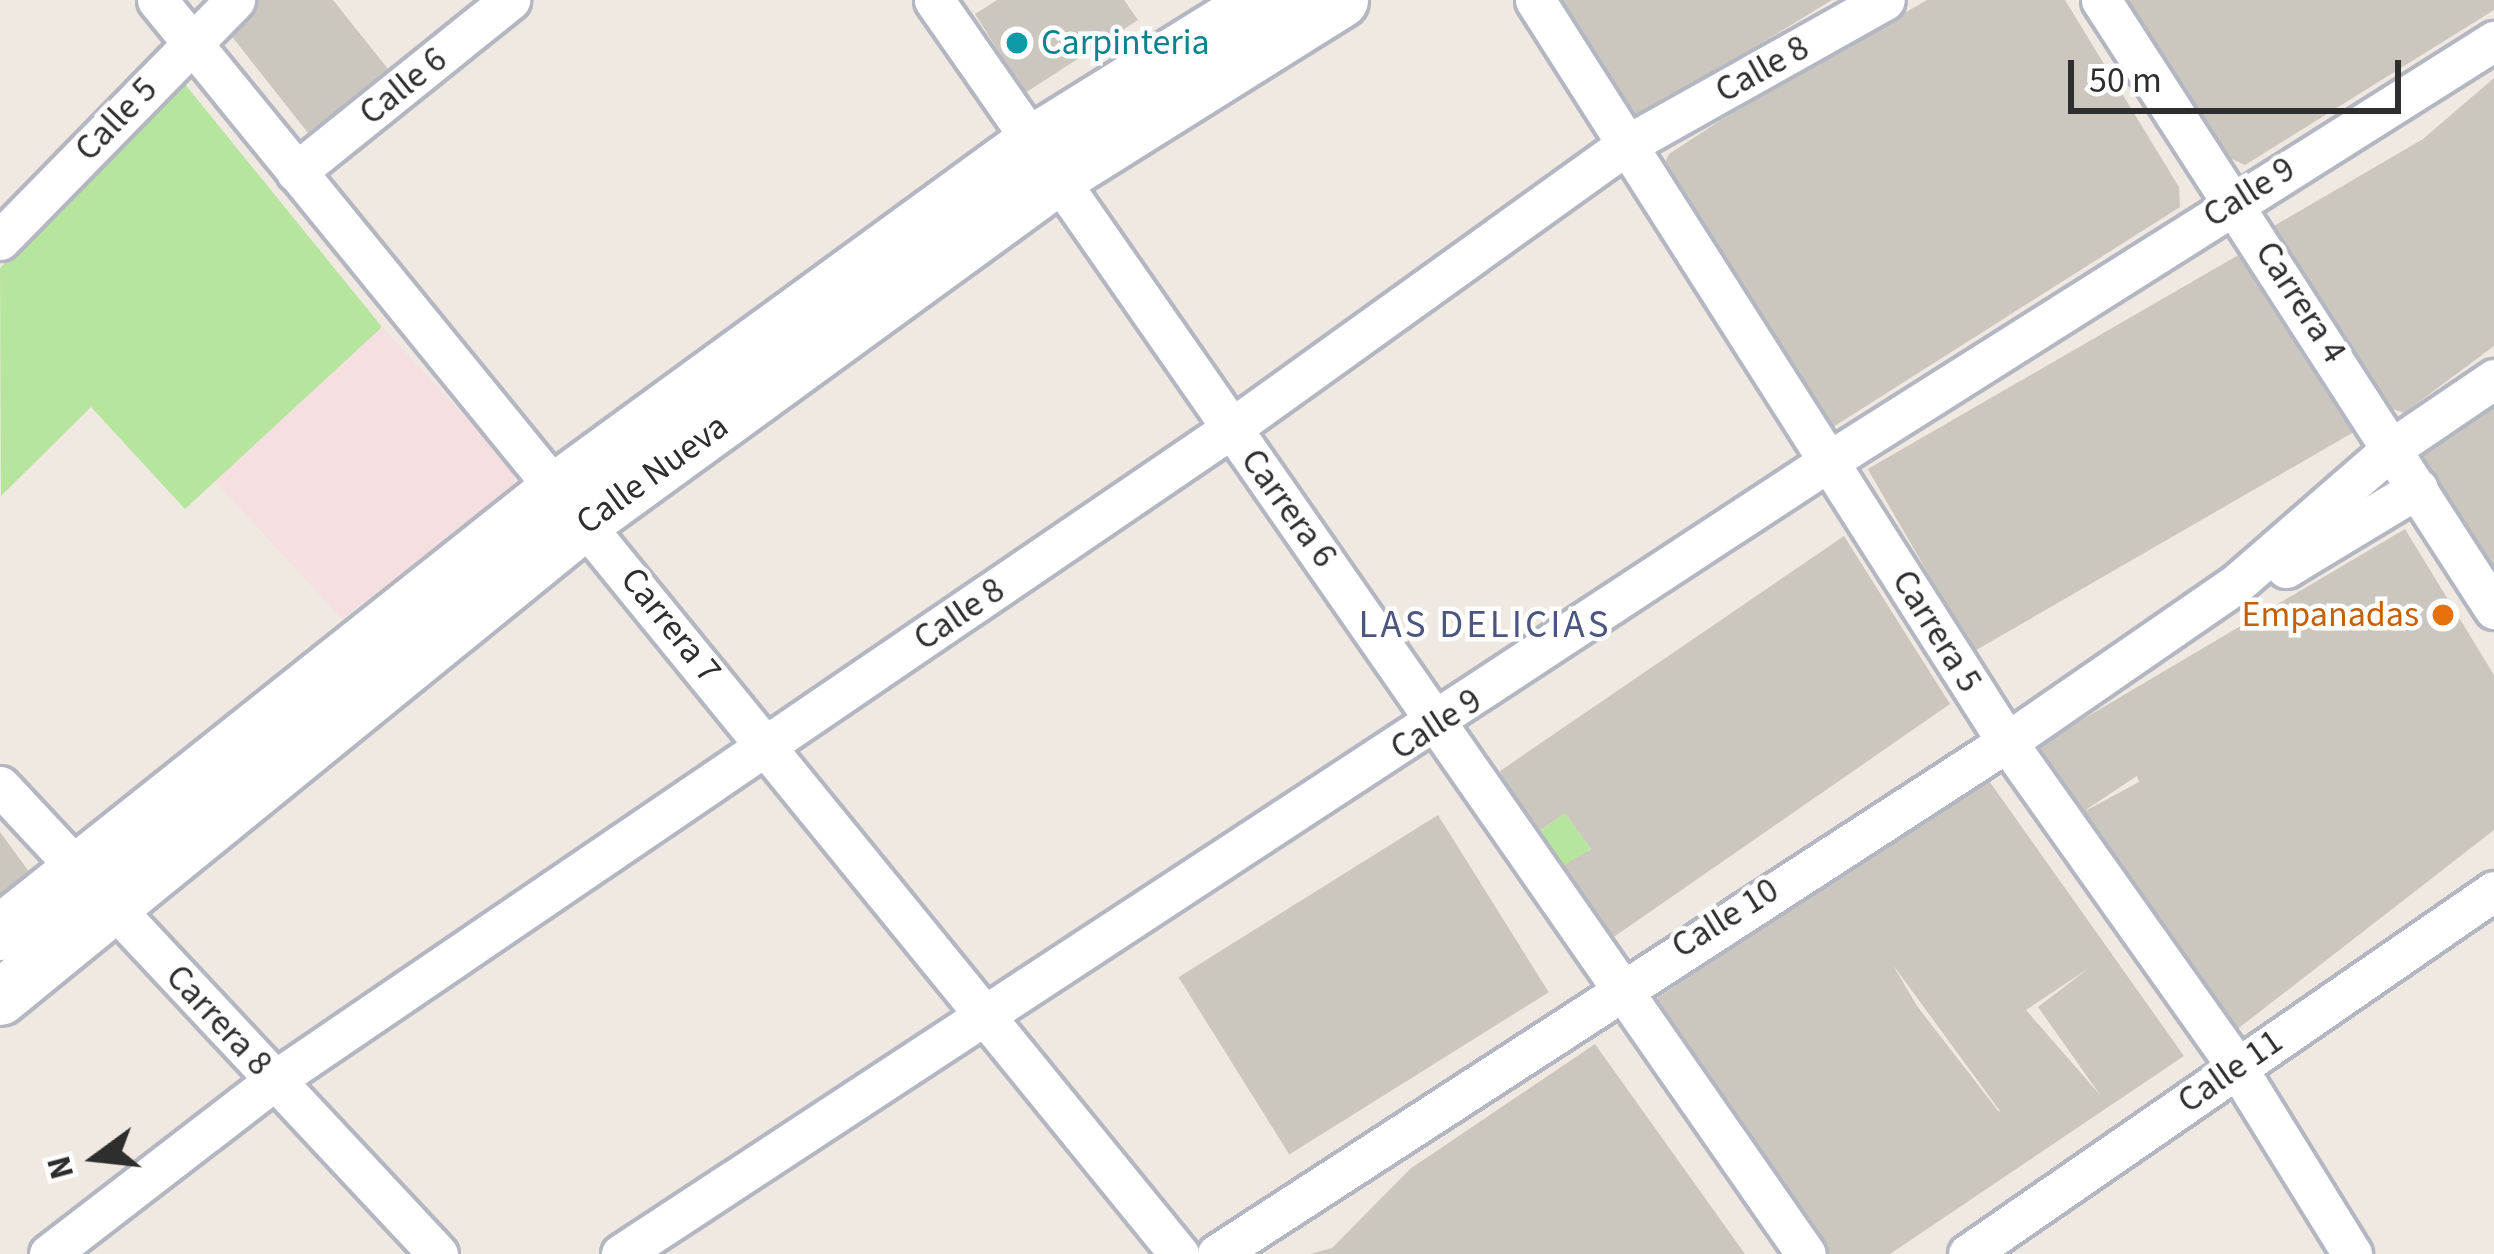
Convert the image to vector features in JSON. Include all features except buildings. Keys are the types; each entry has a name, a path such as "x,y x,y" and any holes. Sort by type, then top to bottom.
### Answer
{"main road":[{"name":"Calle Nueva","path":"0,998 96,888 572,504 1262,0"},
{"name":"Calle Nueva","path":"1041,163 1341,0"},
{"name":"Calle Nueva","path":"0,933 96,888"}],"street":[{"name":"Carrera 7","path":"158,0 1179,1254"},
{"name":"Calle 5","path":"0,240 235,0"},
{"name":"Calle 6","path":"296,172 510,0"},
{"name":"Carrera 6","path":"934,0 1041,163 1441,721 1613,988 1806,1254"},
{"name":"Carrera 5","path":"1534,0 1623,147 2007,742 2236,1066 2352,1254"},
{"name":"Calle 8","path":"49,1254 275,1080 1232,428 1623,147 1886,0"},
{"name":"Carrera 4","path":"2101,0 2235,200 2494,609"},
{"name":"Calle 9","path":"621,1254 1441,721 1828,461 2235,200 2494,41"},
{"name":"Calle 10","path":"1217,1254 1613,988 2007,742 2235,585 2394,447 2494,379"},
{"name":"Calle 10","path":"2235,585 2281,571 2418,488"},
{"name":"Carrera 8","path":"0,786 438,1254"},
{"name":"Calle 11","path":"1968,1254 2494,891"}],"shaded area":[{"path":"382,327 514,469 514,486 342,619 214,480"}],"green space":[{"path":"184,83 382,327 185,509 91,407 1,496 0,268"},
{"path":"1565,813 1591,849 1556,874 1530,838"}],"place":[{"name":"Carpinteria","path":"1017,43"},
{"name":"Empanadas","path":"2443,615"}],"district":[{"name":"LAS DELICIAS","path":"1485,625"}]}
